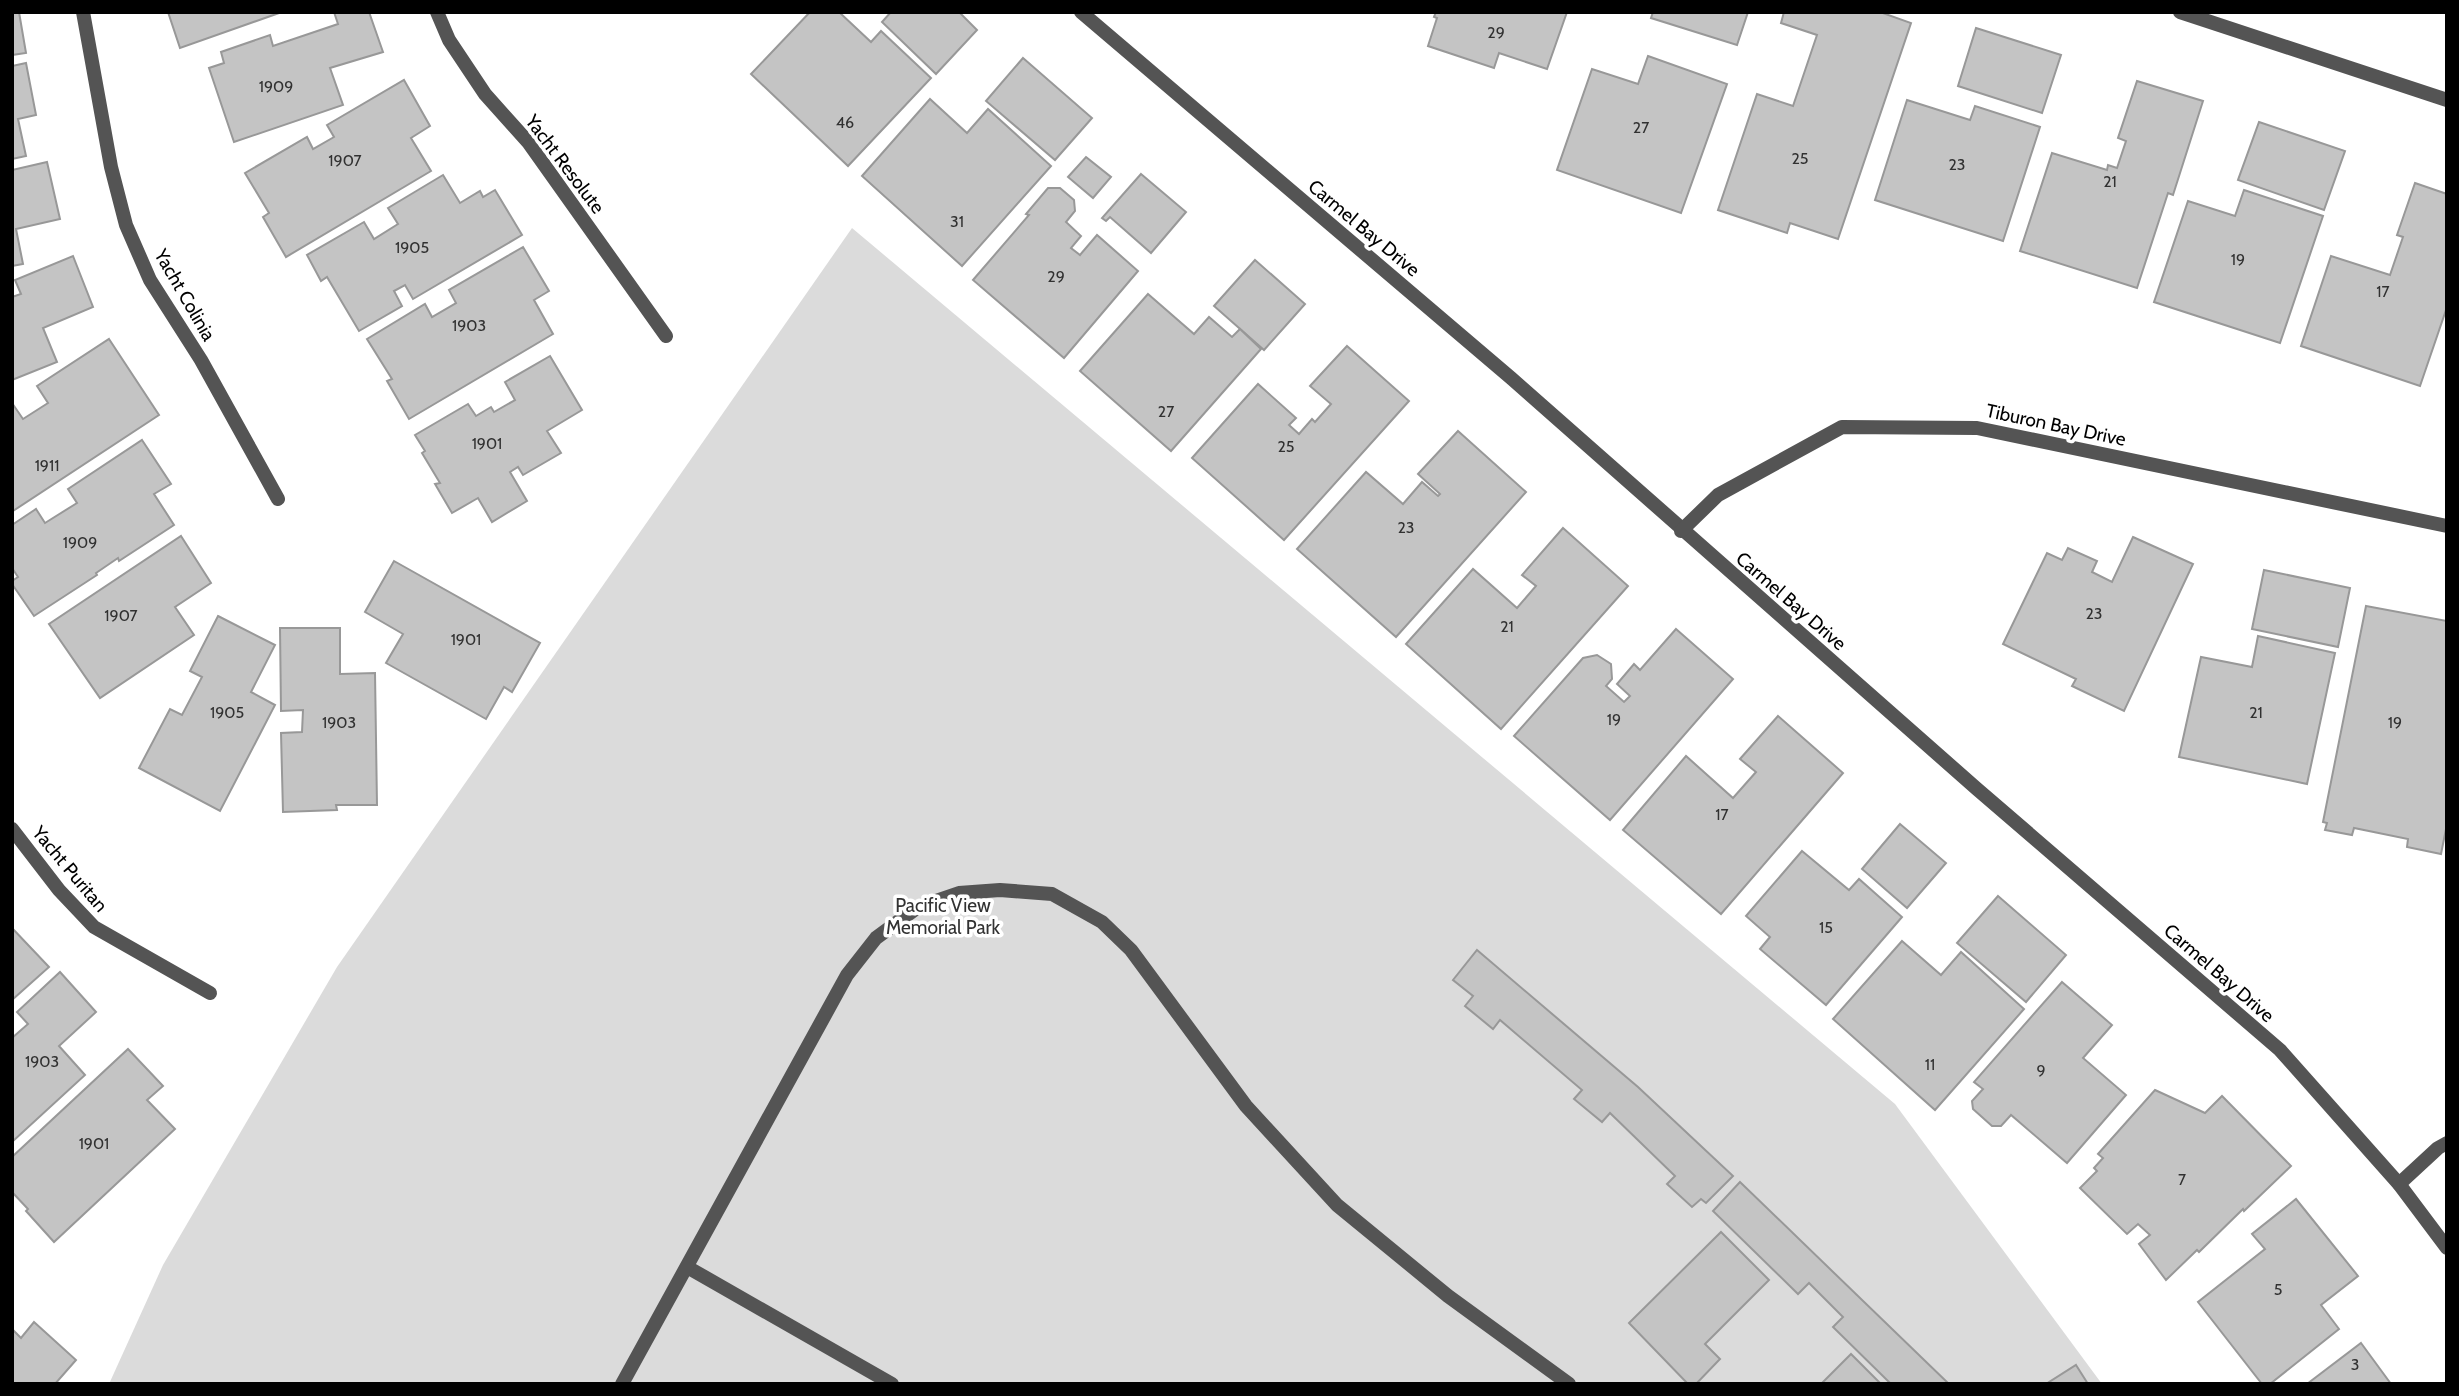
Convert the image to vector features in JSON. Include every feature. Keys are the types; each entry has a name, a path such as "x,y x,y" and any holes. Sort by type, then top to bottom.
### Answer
{"street":[{"name":"Yacht Colinia","path":"83,12 111,167 126,225 150,280 201,360 278,499"},
{"name":"Yacht Resolute","path":"437,12 449,40 485,94 528,142 666,336"},
{"path":"2180,12 2447,100"},
{"name":"Carmel Bay Drive","path":"1091,16 2280,1050 2399,1184 2447,1248"},
{"name":"Tiburon Bay Drive","path":"1681,531 1718,495 1842,427 1977,428 2447,526"},
{"name":"Yacht Puritan","path":"12,830 59,890 94,928 210,993"},
{"path":"622,1384 847,975 876,938 918,907 959,893 1000,890 1052,894 1102,922 1131,950 1246,1107 1337,1205 1448,1296 1569,1384"},
{"path":"2399,1184 2447,1143"},
{"path":"687,1268 891,1384"}],"green space":[{"name":"Pacific View Memorial Park","path":"852,228 1895,1104 2102,1384 109,1384 163,1265 337,967"}],"building":[{"path":"12,12 19,12 26,53 12,55"},
{"path":"168,12 282,12 180,48"},
{"path":"334,12 369,12 383,52 330,68 343,105 234,142 209,68 224,63 221,52 270,35 273,46 338,24"},
{"path":"810,12 839,12 871,42 881,31 931,78 848,166 751,74"},
{"path":"891,12 959,12 977,30 936,74 882,22"},
{"path":"1436,12 1567,12 1547,69 1499,53 1494,68 1428,46 1437,18 1434,17"},
{"path":"1653,12 1748,12 1737,45 1651,18"},
{"path":"1784,12 1880,12 1911,23 1838,239 1790,223 1787,233 1718,210 1757,94 1793,106 1817,35 1781,23"},
{"path":"1976,28 2061,55 2042,113 1958,86"},
{"path":"1648,56 1727,84 1681,213 1557,170 1592,69 1638,84"},
{"path":"1023,58 1092,118 1055,160 986,101"},
{"path":"26,63 36,115 18,119 26,156 12,159 12,66"},
{"path":"404,80 430,126 411,138 431,171 286,257 263,217 269,213 245,173 307,137 313,149 334,137 327,125"},
{"path":"2137,81 2203,101 2173,195 2168,193 2137,288 2020,251 2052,153 2107,170 2108,165 2117,168 2126,141 2118,138"},
{"path":"930,99 967,133 988,109 1051,166 962,266 862,176"},
{"path":"1907,100 1970,120 1975,106 2040,127 2003,241 1875,200"},
{"path":"2259,122 2345,151 2324,210 2238,180"},
{"path":"1086,157 1111,177 1093,198 1068,177"},
{"path":"47,162 60,219 16,229 23,264 12,266 12,170"},
{"path":"1141,174 1186,212 1151,253 1110,217 1106,221 1102,218"},
{"path":"443,175 460,203 480,191 483,197 495,190 522,235 413,299 405,285 394,291 402,306 359,331 327,277 321,281 307,255 364,222 374,239 398,224 388,208"},
{"path":"2415,183 2447,194 2447,307 2420,386 2301,346 2331,256 2390,275 2403,237 2397,235"},
{"path":"1048,188 1060,188 1074,200 1075,211 1066,222 1081,236 1071,248 1080,255 1097,235 1138,271 1064,358 973,280 1029,215 1026,214"},
{"path":"2244,190 2323,216 2280,343 2154,302 2188,201 2235,216"},
{"path":"523,247 549,291 534,300 553,334 409,419 387,381 392,379 367,339 425,304 432,317 456,303 449,290"},
{"path":"73,256 93,307 43,328 57,362 12,380 12,297 21,294 15,280"},
{"path":"1255,260 1305,304 1264,350 1214,306"},
{"path":"1148,294 1194,334 1209,317 1232,337 1240,329 1261,349 1171,451 1080,371"},
{"path":"109,339 159,415 13,511 12,403 23,419 48,403 37,386"},
{"path":"1347,346 1409,401 1284,540 1192,458 1258,384 1296,418 1289,425 1299,434 1312,419 1315,422 1331,404 1310,386"},
{"path":"550,356 582,410 547,431 561,453 523,475 518,467 510,472 527,501 492,522 478,498 452,513 435,484 440,483 422,453 425,451 415,435 468,404 476,416 491,407 494,412 515,400 505,382"},
{"path":"1458,431 1526,492 1396,637 1297,549 1366,472 1403,504 1422,482 1438,496 1440,494 1418,474"},
{"path":"142,440 171,484 154,494 174,525 119,561 118,558 34,616 12,584 18,577 12,568 12,525 36,509 45,523 77,503 68,489"},
{"path":"1563,528 1628,586 1501,729 1406,644 1473,569 1517,608 1536,586 1522,575"},
{"path":"181,536 211,583 175,607 194,635 100,698 49,624"},
{"path":"2133,537 2193,564 2124,711 2072,686 2076,679 2003,644 2047,553 2062,560 2068,548 2097,561 2092,572 2112,582"},
{"path":"394,561 540,643 512,692 504,687 486,719 386,663 403,634 365,612"},
{"path":"2264,570 2350,588 2338,647 2252,629"},
{"path":"2366,606 2447,621 2447,824 2441,854 2407,847 2408,839 2354,828 2352,835 2325,830 2327,823 2323,822"},
{"path":"218,616 275,645 251,692 275,705 220,811 139,768 170,709 182,715 202,677 190,671"},
{"path":"280,628 340,628 340,674 375,673 377,805 336,805 337,810 283,812 281,733 302,732 303,710 281,711"},
{"path":"1676,629 1733,679 1610,820 1514,736 1583,658 1597,655 1611,664 1612,679 1606,686 1624,702 1630,696 1617,684 1634,664 1640,670"},
{"path":"2258,636 2335,653 2307,784 2179,757 2201,657 2252,667"},
{"path":"1778,716 1843,773 1721,914 1623,830 1686,756 1733,798 1756,772 1740,759"},
{"path":"1900,824 1946,863 1907,908 1862,869"},
{"path":"1802,851 1849,890 1859,879 1902,917 1826,1005 1760,949 1770,937 1746,916"},
{"path":"1998,896 2066,955 2026,1002 1957,943"},
{"path":"12,928 49,967 12,1000"},
{"path":"1902,941 1941,975 1961,952 2024,1009 1935,1110 1833,1019"},
{"path":"1477,950 1638,1087 1733,1176 1706,1203 1701,1199 1692,1207 1667,1184 1675,1176 1610,1113 1602,1122 1574,1099 1582,1090 1500,1020 1493,1029 1465,1006 1473,996 1453,980"},
{"path":"60,972 96,1012 59,1046 85,1075 12,1142 12,1038 28,1024 17,1012"},
{"path":"2062,982 2112,1025 2083,1058 2126,1095 2067,1163 2011,1115 2001,1126 1992,1126 1973,1109 1972,1101 1983,1089 1974,1082"},
{"path":"128,1049 163,1086 147,1100 175,1129 54,1242 12,1192 12,1157"},
{"path":"2155,1090 2205,1113 2222,1096 2291,1166 2166,1280 2139,1244 2150,1235 2138,1224 2127,1234 2080,1188 2097,1171 2094,1168 2103,1158 2098,1154"},
{"path":"1740,1182 1949,1384 1891,1384 1833,1327 1843,1317 1809,1283 1798,1294 1713,1211"},
{"path":"2296,1199 2358,1276 2321,1305 2339,1329 2270,1384 2262,1384 2198,1302 2265,1249 2252,1234"},
{"path":"1721,1232 1769,1280 1705,1344 1720,1359 1696,1384 1688,1384 1629,1323"},
{"path":"34,1322 76,1360 55,1384 12,1384 12,1329 21,1338"},
{"path":"2361,1343 2391,1384 2307,1384"},
{"path":"1851,1354 1881,1384 1821,1384"},
{"path":"2076,1365 2088,1384 2046,1384"}]}
